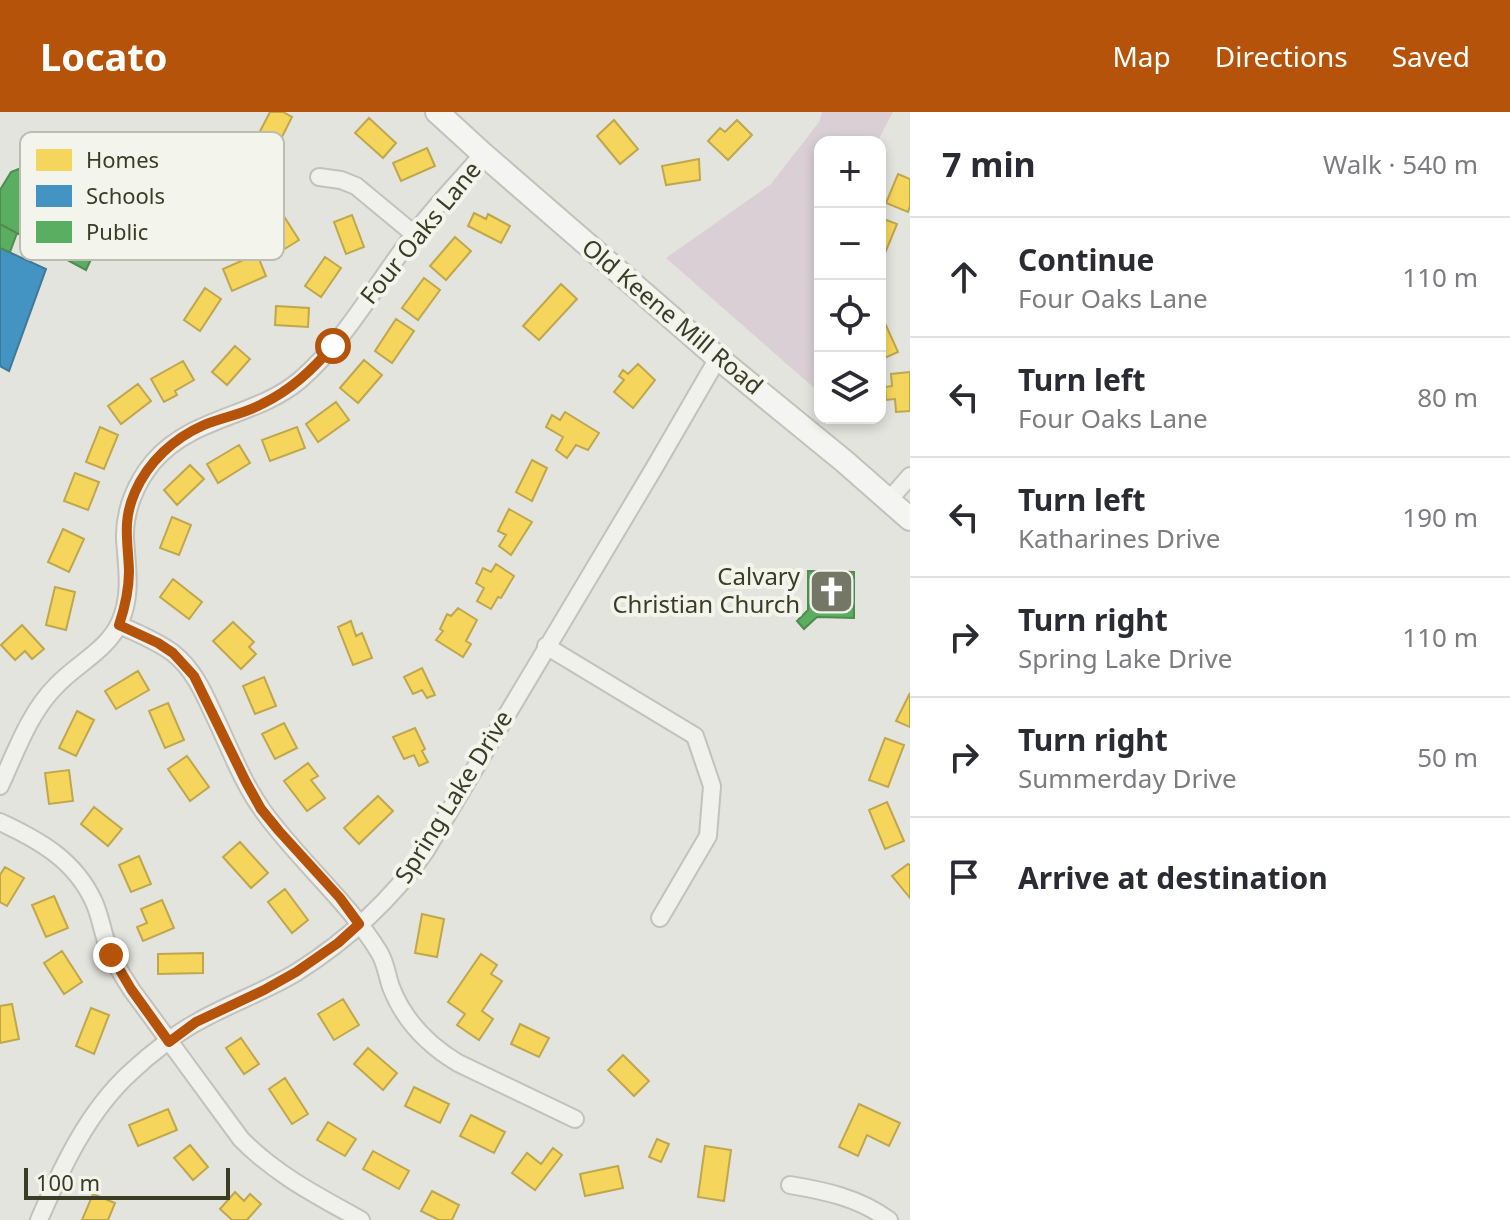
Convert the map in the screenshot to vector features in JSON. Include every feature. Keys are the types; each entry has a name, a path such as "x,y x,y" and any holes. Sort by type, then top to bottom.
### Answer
{"main road":[{"name":"Old Keene Mill Road","path":"437,112 718,358 910,519"}],"street":[{"name":"Four Oaks Lane","path":"119,625 128,593 127,518 134,493 147,470 165,450 188,433 261,405 283,393 314,368 414,234 483,154"},
{"path":"319,177 356,186 414,234"},
{"name":"Spring Lake Drive","path":"39,1220 81,1135 104,1102 133,1070 196,1022 296,972 338,943 392,895 425,852 718,358"},
{"path":"889,500 910,476"},
{"path":"0,786 39,706 55,686 101,647 119,625 158,643 173,653 194,676 261,809 340,898 381,954 401,1008 414,1027 429,1043 458,1063 575,1119"},
{"path":"546,646 695,736 712,786 708,836 660,918"},
{"path":"0,822 45,845 77,875 94,902 116,965 241,1139 296,1184 361,1220"},
{"path":"790,1185 856,1200 889,1220"}],"shaded area":[{"path":"822,112 893,112 880,136 814,136 814,388 666,258 771,184 819,122"}],"building: Homes":[{"path":"270,112 283,112 292,117 284,133 260,132"},
{"path":"369,118 396,143 383,158 355,133"},
{"path":"614,120 638,149 620,164 597,136"},
{"path":"737,120 752,135 728,160 708,141 720,128 725,132"},
{"path":"427,148 435,166 401,181 393,163"},
{"path":"699,159 700,180 666,185 662,166"},
{"path":"898,174 910,179 908,212 886,203"},
{"path":"474,213 486,219 488,214 510,226 501,243 468,226"},
{"path":"352,215 364,247 346,254 334,222"},
{"path":"284,216 299,240 284,249"},
{"path":"886,220 897,224 886,251"},
{"path":"455,237 471,251 446,280 430,266"},
{"path":"325,257 341,268 321,297 305,286"},
{"path":"243,260 259,260 266,276 232,291 223,269"},
{"path":"424,278 440,290 418,320 402,308"},
{"path":"561,284 577,299 539,340 523,326"},
{"path":"205,288 221,299 200,331 184,320"},
{"path":"276,306 309,308 308,327 275,325"},
{"path":"396,319 414,331 392,363 375,351"},
{"path":"886,325 898,352 886,357"},
{"path":"235,346 250,359 227,385 212,372"},
{"path":"364,360 382,375 358,403 340,388"},
{"path":"183,361 194,380 164,402 151,379"},
{"path":"638,364 655,380 633,408 614,392 624,380 619,376 623,370 628,374"},
{"path":"910,372 910,411 896,412 895,399 886,400 886,387 892,386 891,374"},
{"path":"138,384 151,401 121,424 108,406"},
{"path":"336,402 349,420 318,442 306,424"},
{"path":"565,412 599,433 588,450 576,445 567,458 556,450 563,437 546,427 552,415 560,420"},
{"path":"100,427 118,435 104,469 86,462"},
{"path":"297,427 305,448 270,461 262,440"},
{"path":"239,445 250,463 218,483 207,464"},
{"path":"532,460 547,468 532,501 516,492"},
{"path":"190,465 204,479 177,505 164,490"},
{"path":"75,473 99,482 88,510 64,501"},
{"path":"509,509 532,522 511,555 499,546 506,535 498,531"},
{"path":"172,517 191,525 179,555 160,548"},
{"path":"63,529 84,539 69,572 48,562"},
{"path":"496,564 514,576 491,609 477,601 484,588 476,583 483,568 491,572"},
{"path":"173,579 202,602 189,619 160,597"},
{"path":"55,587 75,592 66,630 46,625"},
{"path":"458,608 477,620 466,641 471,644 463,657 436,640 443,631 440,629 447,614 451,616"},
{"path":"351,621 356,636 362,633 372,658 353,665 338,627"},
{"path":"233,622 254,642 249,647 256,654 241,669 213,641"},
{"path":"22,625 44,649 32,659 25,651 15,660 1,645"},
{"path":"422,668 435,695 427,698 422,690 413,694 404,677"},
{"path":"138,671 149,690 116,709 105,691"},
{"path":"264,677 276,706 255,714 243,686"},
{"path":"910,693 910,727 896,721"},
{"path":"168,703 184,740 165,748 149,711"},
{"path":"77,711 94,720 76,756 59,748"},
{"path":"284,723 297,748 275,759 262,734"},
{"path":"415,728 428,762 419,766 414,755 404,759 393,737"},
{"path":"885,738 904,745 888,787 869,780"},
{"path":"187,756 209,787 190,801 168,769"},
{"path":"308,763 318,776 311,780 325,798 307,811 284,781"},
{"path":"69,770 73,801 49,804 45,773"},
{"path":"378,796 393,811 359,844 344,828"},
{"path":"887,802 904,841 885,849 869,810"},
{"path":"94,807 122,829 108,846 81,824"},
{"path":"240,842 268,873 251,888 223,857"},
{"path":"139,856 151,884 131,892 119,865"},
{"path":"910,865 910,898 892,876"},
{"path":"5,867 24,878 7,906 0,902 0,875"},
{"path":"285,889 308,920 292,933 268,902"},
{"path":"54,896 68,928 46,937 32,905"},
{"path":"162,900 174,928 143,941 137,927 147,923 141,909"},
{"path":"422,914 444,919 437,957 415,953"},
{"path":"62,951 82,982 64,994 44,963"},
{"path":"203,953 203,973 158,974 158,954"},
{"path":"481,954 497,965 491,974 502,981 482,1011 493,1019 479,1040 457,1025 465,1014 448,1002"},
{"path":"343,999 359,1025 334,1040 318,1014"},
{"path":"12,1004 19,1039 0,1043 0,1006"},
{"path":"91,1008 109,1015 94,1054 76,1046"},
{"path":"520,1024 549,1038 539,1057 511,1044"},
{"path":"241,1038 259,1064 244,1074 226,1048"},
{"path":"368,1048 397,1073 383,1090 354,1064"},
{"path":"623,1055 649,1081 634,1096 608,1070"},
{"path":"285,1078 308,1114 292,1124 269,1089"},
{"path":"414,1087 449,1104 440,1123 405,1106"},
{"path":"859,1104 900,1123 889,1146 867,1135 858,1156 839,1147"},
{"path":"168,1109 177,1130 138,1146 129,1125"},
{"path":"471,1115 505,1132 494,1153 460,1136"},
{"path":"328,1122 356,1139 345,1156 317,1140"},
{"path":"657,1139 669,1144 661,1162 649,1157"},
{"path":"190,1145 208,1167 193,1180 174,1158"},
{"path":"705,1146 731,1150 724,1201 698,1197"},
{"path":"553,1148 562,1155 535,1190 512,1173 527,1153 541,1164"},
{"path":"373,1151 409,1171 399,1189 363,1169"},
{"path":"618,1166 623,1188 585,1196 580,1174"},
{"path":"432,1191 459,1205 452,1220 439,1220 421,1211"},
{"path":"235,1192 244,1201 250,1194 261,1204 247,1220 232,1220 220,1209"},
{"path":"93,1194 115,1203 108,1220 82,1220"}],"building: Schools":[{"path":"0,248 20,257 20,260 46,269 9,371 0,366"}],"building: Public":[{"path":"20,168 20,235 0,224 0,190 11,172"},
{"path":"0,224 17,233 10,252 0,248"},
{"path":"67,260 91,260 86,270"},
{"name":"Calvary Christian Church","path":"808,571 854,572 854,618 817,617 804,629 797,621 808,610"}],"place":[{"name":"Calvary Christian Church","path":"831,591"}],"route":[{"path":"111,955 169,1042 196,1022 296,972 359,924 340,898 261,809 201,688 183,662 158,643 119,625 128,593 125,537 129,506 147,470 165,450 188,433 261,405 283,393 314,368 333,346"}]}
